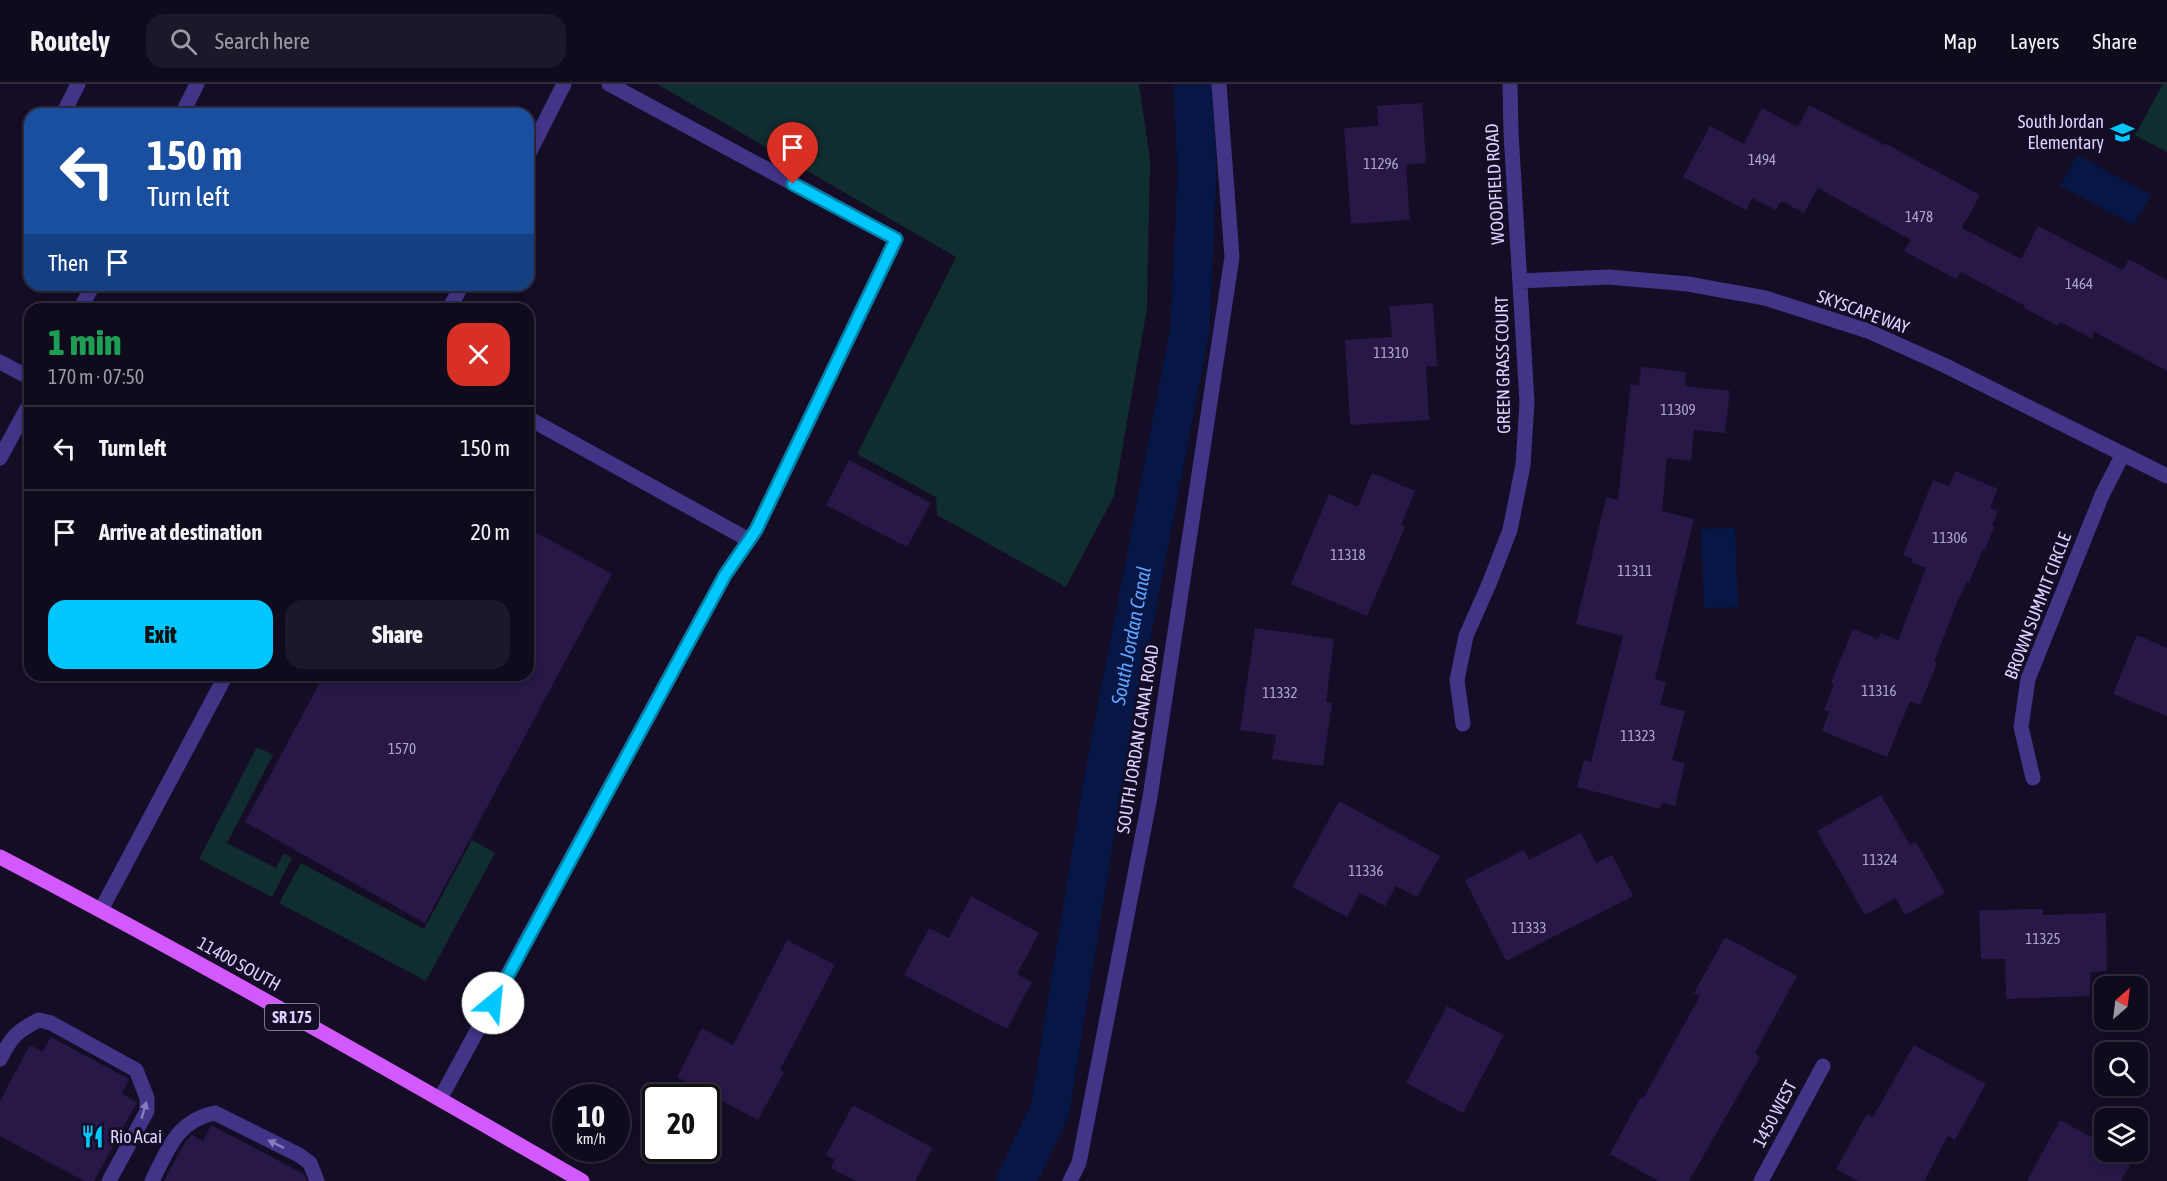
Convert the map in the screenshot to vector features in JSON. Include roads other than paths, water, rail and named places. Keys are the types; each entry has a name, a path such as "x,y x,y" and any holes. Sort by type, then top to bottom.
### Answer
{"main road":[{"name":"11400 SOUTH","path":"0,857 101,910 441,1099 582,1181"}],"street":[{"path":"66,108 78,84"},
{"path":"185,108 197,84"},
{"path":"534,143 564,84"},
{"path":"441,1099 725,575 756,530 896,239 609,84"},
{"name":"SOUTH JORDAN CANAL ROAD","path":"1070,1181 1079,1163 1150,797 1232,257 1219,84"},
{"name":"WOODFIELD ROAD","path":"1510,84 1520,281"},
{"name":"SKYSCAPE WAY","path":"1520,281 1609,277 1688,284 1766,298 1879,336 1944,365 2167,477"},
{"name":"GREEN GRASS COURT","path":"1463,724 1458,680 1466,636 1510,530 1523,465 1527,402 1520,281"},
{"path":"0,362 24,375"},
{"path":"0,458 24,414"},
{"path":"534,421 750,540"},
{"name":"BROWN SUMMIT CIRCLE","path":"2033,778 2021,727 2028,679 2102,495 2123,454"},
{"path":"101,910 223,681"},
{"path":"0,1059 9,1042 20,1029 39,1020 51,1023 136,1070 147,1098 147,1111 109,1181"},
{"name":"1450 WEST","path":"1761,1181 1822,1065"},
{"path":"152,1181 173,1139 187,1124 200,1116 214,1113 300,1155 310,1163 317,1181"}],"water":[{"path":"2077,155 2151,195 2134,225 2060,186"},
{"path":"1735,528 1738,607 1704,608 1701,529"}],"waterway":[{"name":"South Jordan Canal","path":"1016,1181 1050,1110 1103,782 1190,329 1197,172 1193,84"}],"place":[{"name":"South Jordan Elementary","path":"2122,132"},
{"name":"Rio Acai","path":"92,1137"}]}
